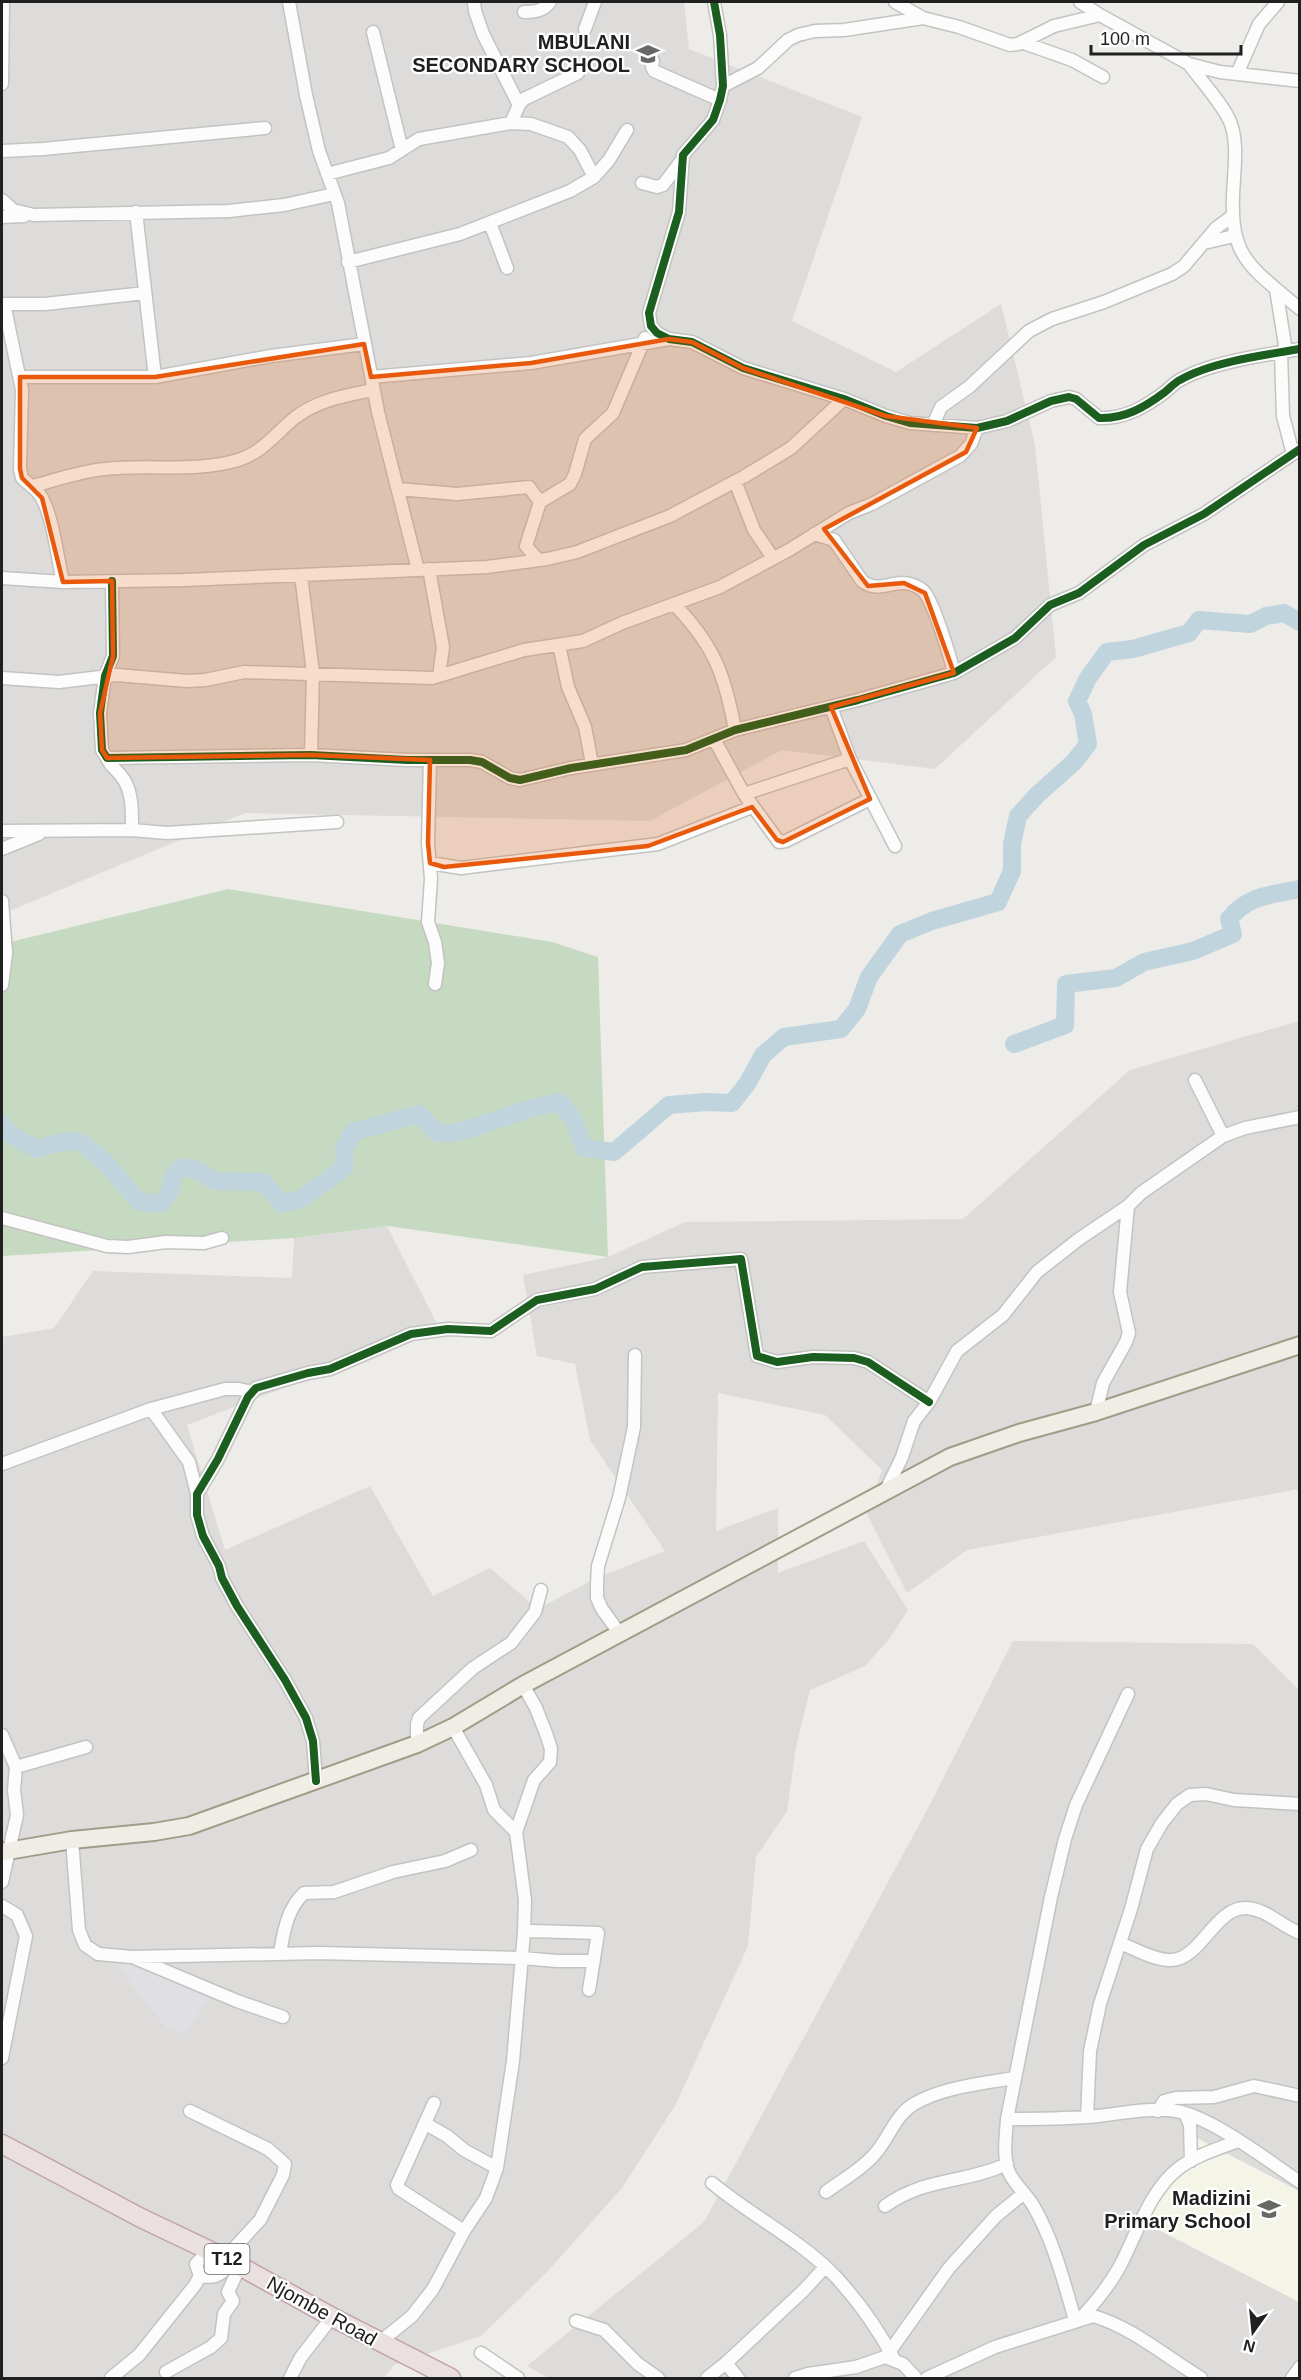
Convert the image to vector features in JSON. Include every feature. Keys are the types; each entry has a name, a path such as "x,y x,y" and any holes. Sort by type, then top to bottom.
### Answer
{"highway":[{"name":"Njombe Road","path":"2,2144 141,2218 225,2258 451,2379"}],"main road":[{"path":"5,1851 72,1840 189,1826 417,1744 453,1727 523,1686 950,1457 1299,1345"}],"street":[{"path":"2,84 3,2"},
{"path":"289,2 308,106 319,151 334,194 372,383 398,489 423,570 443,647 439,676"},
{"path":"474,2 480,27 519,105"},
{"path":"524,12 535,12 545,8 550,2"},
{"path":"585,29 595,2"},
{"path":"642,183 657,187 663,185 685,152 714,120 723,86 720,35 714,2"},
{"path":"895,2 923,18 959,27 1010,45 1054,26 1100,15"},
{"path":"1080,2 1189,64 1237,74 1299,81"},
{"path":"1237,74 1259,24 1278,2"},
{"path":"723,86 758,68 788,40 798,35 923,18"},
{"path":"373,32 402,150"},
{"path":"1021,42 1072,60 1103,77"},
{"path":"653,60 654,71 720,100"},
{"path":"1189,64 1231,124 1235,154 1231,217 1234,236 1246,262 1299,309"},
{"path":"511,123 524,99 578,73"},
{"path":"327,174 374,164 389,158 419,139 433,135 511,123 531,124 568,136 580,150 594,177"},
{"path":"2,151 265,128"},
{"path":"348,262 460,234 570,191 594,177 609,160 627,130"},
{"path":"669,339 657,333 651,326 649,313 680,212 681,160"},
{"path":"2,217 229,211 284,205 334,194"},
{"path":"2,200 13,210 34,215"},
{"path":"136,212 155,377"},
{"path":"933,425 941,407 969,387 1029,332 1052,319 1104,302 1172,274 1184,266 1216,228 1231,217"},
{"path":"490,223 507,267"},
{"path":"1204,243 1234,236"},
{"path":"107,758 174,759 311,755 477,761 510,778 520,780 592,764 686,750 735,730 831,707 954,673 1014,638 1050,605 1079,593 1144,545 1204,514 1296,452 1283,416 1284,352 1276,289"},
{"path":"63,582 48,513 42,498 33,486 22,478 20,469 22,390 3,304 45,304 145,293"},
{"path":"538,560 526,546 540,502 573,480 585,439 613,413 651,326"},
{"path":"33,486 103,469 210,466 237,460 265,446 292,420 316,404 372,383 531,363 669,339 692,342 743,368 844,399 886,417 909,423 977,428 1007,421 1051,401 1069,397 1076,399 1082,407 1099,418 1122,416 1141,409 1179,380 1251,356 1299,349"},
{"path":"20,377 155,377 271,356 364,344"},
{"path":"2,355 15,355"},
{"path":"2,578 63,582 423,570 488,567 577,552 670,516 735,481 790,448 844,399"},
{"path":"2,678 59,681 105,676 140,676 187,681 205,680 244,672 419,679 439,676 524,650 591,638 622,623 720,587 849,513 872,504 966,452 977,428"},
{"path":"735,481 754,530 773,558"},
{"path":"398,489 457,494 529,487 540,502"},
{"path":"814,534 834,540 862,581 868,586 878,587 904,583 915,586 925,593 950,654 954,673"},
{"path":"301,574 313,673 311,755"},
{"path":"112,581 114,648 105,676 100,713 102,750 109,764 126,784 132,808 132,830"},
{"path":"674,604 702,636 718,663 735,730"},
{"path":"559,645 568,687 585,727 592,764"},
{"path":"831,707 850,759 895,846"},
{"path":"714,739 752,807 777,840 783,842 870,799"},
{"path":"744,794 850,759"},
{"path":"430,760 428,922 437,952 435,984"},
{"path":"430,863 461,868 648,846 752,807"},
{"path":"2,831 132,830 167,833 337,822"},
{"path":"2,849 46,831"},
{"path":"2,901 6,953 2,985"},
{"path":"1195,1080 1223,1136"},
{"path":"885,1492 902,1456 914,1421 929,1402 957,1351 1003,1315 1037,1272 1079,1239 1128,1206 1141,1193 1223,1136 1245,1128 1299,1117"},
{"path":"1096,1412 1103,1383 1129,1333 1120,1292 1128,1206"},
{"path":"2,1218 107,1246 128,1247 166,1242 204,1244 222,1238"},
{"path":"197,1494 218,1459 252,1392 264,1385 330,1369 418,1333 448,1329 490,1331 537,1299 595,1289 642,1266 741,1259 757,1356 777,1362 813,1357 854,1358 868,1362 929,1402"},
{"path":"620,1634 602,1609 597,1598 597,1584 598,1566 619,1498 634,1427 635,1354"},
{"path":"2,1464 151,1409 225,1389 252,1392"},
{"path":"151,1409 189,1462 197,1494 197,1515 222,1578 306,1718 313,1741 316,1781"},
{"path":"417,1744 419,1718 474,1668 510,1643 529,1623 535,1612 541,1590"},
{"path":"380,2343 412,2316 433,2289 464,2231 486,2198 497,2168 513,2061 524,1932 525,1900 516,1832 534,1780 550,1762 551,1749 536,1708 523,1686"},
{"path":"1078,2319 1055,2254 1034,2205 1013,2179 1007,2164 1006,2119 1013,2078 1024,2040 1048,1908 1065,1839 1080,1795 1128,1694"},
{"path":"453,1727 486,1785 494,1810 516,1832"},
{"path":"2,1735 16,1767 14,1790 17,1815 5,1851 2,1882"},
{"path":"16,1767 86,1747"},
{"path":"1087,2117 1090,2051 1095,2026 1148,1849 1162,1822 1177,1804 1190,1795 1206,1794 1234,1800 1299,1804"},
{"path":"72,1840 81,1938 85,1945 98,1954 132,1957 280,1953 594,1961"},
{"path":"280,1953 287,1918 295,1902 304,1893 334,1892 393,1872 445,1862 471,1850"},
{"path":"2,1906 17,1915 26,1936 2,2058"},
{"path":"1120,1943 1155,1957 1178,1960 1188,1955 1229,1914 1242,1908 1256,1909 1299,1933"},
{"path":"524,1932 598,1933 589,1990"},
{"path":"132,1957 237,2001 284,2017"},
{"path":"826,2192 874,2155 891,2128 912,2105 961,2088 1013,2078"},
{"path":"1158,2111 1164,2102 1176,2098 1214,2097 1254,2086 1299,2096"},
{"path":"434,2103 397,2185 399,2189 464,2231"},
{"path":"111,2379 140,2355 195,2285 200,2276 196,2264 225,2258 260,2220 283,2175 285,2164 268,2149 189,2110"},
{"path":"1006,2119 1059,2120 1175,2110 1199,2119 1238,2141 1299,2182"},
{"path":"1185,2113 1190,2125 1191,2161"},
{"path":"426,2124 447,2136 464,2150 497,2168"},
{"path":"1078,2319 1104,2292 1151,2203 1166,2180 1191,2161 1238,2141"},
{"path":"885,2206 909,2190 976,2176 1007,2164"},
{"path":"712,2183 735,2203 825,2267 864,2310 892,2355 916,2379"},
{"path":"795,2379 808,2374 856,2367 892,2355 949,2268 996,2216 1024,2193"},
{"path":"200,2276 211,2278 222,2273 227,2267 225,2258"},
{"path":"166,2372 211,2347 222,2338 224,2314 233,2301 228,2292 225,2258"},
{"path":"707,2379 804,2290 825,2267"},
{"path":"927,2379 995,2347 1092,2316 1109,2320 1201,2379"},
{"path":"290,2379 301,2357 332,2317"},
{"path":"576,2321 604,2330 638,2364 658,2379"},
{"path":"481,2353 518,2379"},
{"path":"726,2363 738,2379"},
{"path":"1292,2379 1299,2367"}],"highlighted area":[{"path":"669,339 692,342 743,368 886,416 977,428 966,452 824,529 868,586 904,583 925,593 954,673 831,707 870,799 783,842 777,840 752,807 648,846 444,867 430,863 428,843 430,760 311,755 107,758 102,750 100,713 113,656 112,581 63,582 42,498 22,478 20,469 20,377 155,377 364,344 371,377 531,363"}],"shaded area":[{"path":"2,2 684,2 689,49 862,117 792,321 896,372 1001,304 1035,445 1056,657 935,769 782,750 650,821 245,813 2,914"},
{"path":"1299,1021 1299,1489 967,1550 907,1593 867,1514 882,1470 825,1415 718,1393 716,1531 778,1508 778,1573 864,1541 908,1610 890,1638 865,1666 810,1690 796,1747 787,1811 756,1857 748,1946 676,2104 622,2188 546,2273 481,2336 394,2365 384,2378 2,2378 2,1337 54,1328 93,1271 292,1278 294,1238 387,1226 439,1328 187,1425 225,1550 370,1486 433,1596 490,1568 538,1609 594,1579 665,1551 590,1440 575,1364 537,1356 523,1275 608,1257 685,1222 963,1219 1130,1070"},
{"path":"370,1509 416,1592 375,1617 326,1531"},
{"path":"1013,1641 1253,1644 1299,1690 1299,2378 549,2378 527,2366 704,2222 927,1810"},
{"path":"117,1961 136,1962 209,1997 185,2035 166,2027 134,1989"},
{"path":"1193,2136 1299,2191 1299,2302 1147,2224"}],"green space":[{"path":"228,889 552,942 598,957 608,1257 387,1226 294,1238 2,1256 2,944"}],"waterway":[{"path":"2,1124 11,1135 37,1149 60,1142 79,1141 105,1162 139,1202 160,1204 170,1192 173,1175 182,1167 197,1170 215,1181 263,1182 282,1204 301,1199 345,1167 344,1148 353,1132 419,1114 438,1133 456,1133 529,1109 560,1102 574,1120 584,1148 614,1152 669,1105 706,1102 732,1103 747,1084 763,1055 784,1037 841,1029 857,1009 869,977 900,934 932,921 998,902 1012,871 1012,844 1018,816 1038,794 1074,762 1088,744 1083,714 1077,701 1088,678 1107,652 1133,649 1189,633 1199,620 1250,624 1266,616 1284,613 1300,622"},
{"path":"1014,1044 1065,1025 1066,984 1116,978 1144,962 1193,951 1233,934 1229,919 1244,905 1261,897 1300,889"}],"cycle path":[{"path":"714,2 720,35 723,86 713,120 683,155 679,212 649,313 651,326 657,333 669,339 692,342 743,368 844,399 886,416 910,423 977,428 1007,421 1051,401 1069,397 1076,399 1099,418 1126,414 1142,407 1178,381 1207,368 1300,349"},
{"path":"112,581 113,656 105,676 100,713 102,750 107,758 311,755 407,760 470,760 482,762 510,778 520,780 571,768 686,750 735,730 858,700 954,673 1015,638 1050,605 1079,593 1144,545 1204,514 1300,449"},
{"path":"316,1781 313,1741 306,1718 285,1680 237,1606 203,1536 197,1515 197,1494 218,1459 248,1397 256,1388 330,1369 411,1334 448,1329 491,1331 537,1300 595,1289 642,1267 741,1259 757,1356 777,1362 813,1357 854,1358 868,1362 929,1402"}],"place":[{"name":"MBULANI SECONDARY SCHOOL","path":"648,54"},
{"name":"Madizini Primary School","path":"1269,2209"}]}
